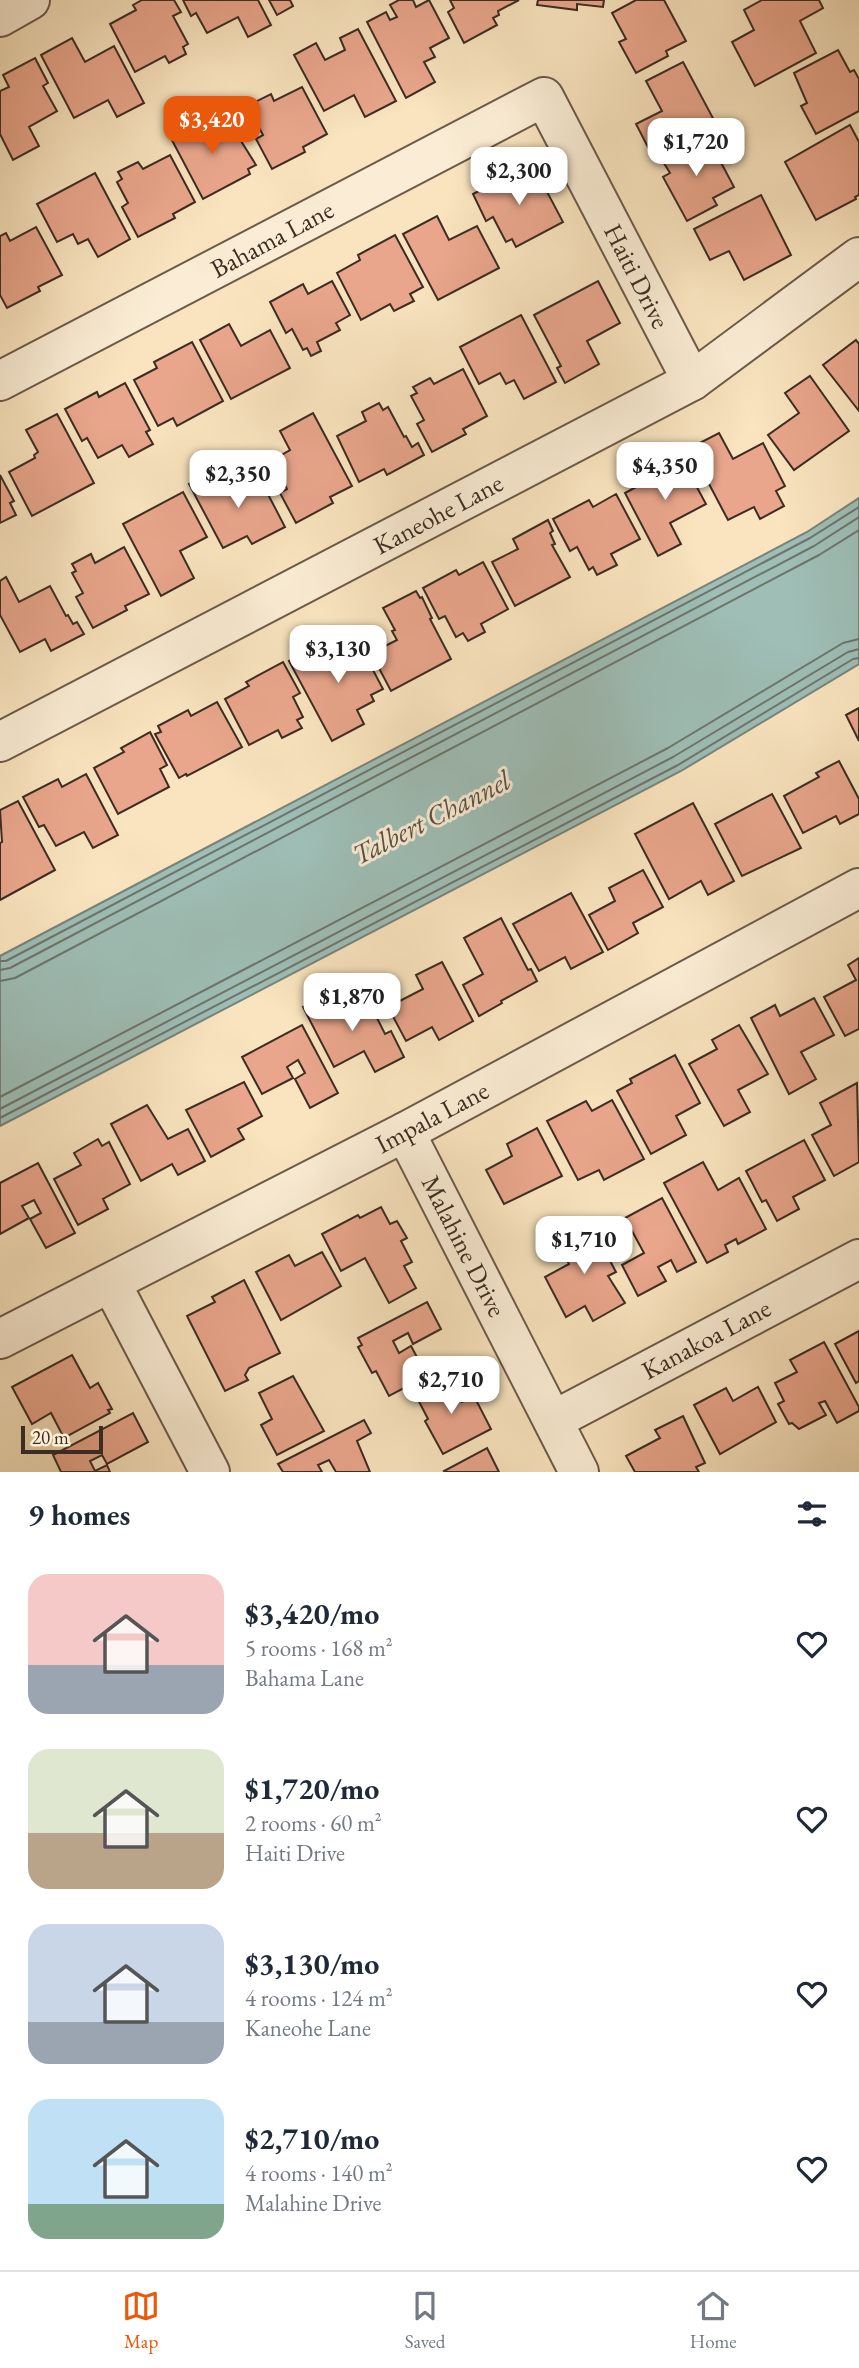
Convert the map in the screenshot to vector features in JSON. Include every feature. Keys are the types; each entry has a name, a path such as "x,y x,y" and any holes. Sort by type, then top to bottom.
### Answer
{"street":[{"path":"0,17 30,0"},
{"name":"Bahama Lane","path":"0,381 544,97"},
{"name":"Haiti Drive","path":"544,97 692,382"},
{"name":"Kaneohe Lane","path":"0,742 692,382 859,257"},
{"name":"Impala Lane","path":"0,1339 405,1132 859,888"},
{"name":"Malahine Drive","path":"405,1132 579,1472"},
{"name":"Kanakoa Lane","path":"554,1420 859,1259"},
{"path":"111,1283 210,1472"}],"water":[{"name":"Talbert Channel","path":"859,498 859,664 681,771 0,1126 0,956 807,532"}],"building":[{"path":"142,0 174,0 181,12 173,16 188,44 183,47 186,54 169,63 165,56 135,72 110,24 136,10 133,5"},
{"path":"183,0 258,0 271,25 248,37 238,17 207,33 196,13 191,16"},
{"path":"269,0 290,0 293,6 277,15"},
{"path":"399,0 413,0 416,7 429,0 449,38 430,48 435,57 424,62 435,82 406,98 367,22 386,12 390,20 397,17 390,5"},
{"path":"450,0 519,0 498,11 499,15 493,18 497,25 464,43 448,12 454,8"},
{"path":"538,0 604,0 603,7 577,4 577,10 537,5"},
{"path":"636,0 664,0 686,41 666,51 668,56 636,73 619,42 626,39 612,13"},
{"path":"762,0 819,0 823,8 800,21 816,53 755,86 732,42 754,30 744,10"},
{"path":"358,29 396,101 365,117 354,95 324,111 294,55 316,43 325,60 345,50 340,38"},
{"path":"72,38 85,62 114,46 144,103 117,117 108,100 74,118 41,55"},
{"path":"838,50 850,72 854,70 859,79 859,111 816,134 801,106 807,103 794,73"},
{"path":"35,58 48,83 43,86 57,111 29,127 39,146 13,160 0,134 0,91 9,87 3,75"},
{"path":"683,62 715,122 652,155 636,124 662,111 646,81"},
{"path":"302,87 327,134 303,147 305,152 272,169 256,139 263,135 252,114 255,111 251,104 271,94 274,101"},
{"path":"186,116 200,141 236,121 245,139 241,141 256,165 248,169 250,174 203,199 165,127"},
{"path":"850,125 859,142 859,195 816,220 785,162"},
{"path":"707,136 734,187 713,198 717,205 687,221 663,177 670,173 662,160"},
{"path":"170,155 195,202 173,214 175,218 138,237 122,207 128,203 117,182 122,179 118,172 138,162 143,169"},
{"path":"535,169 563,222 516,247 512,239 506,242 493,217 486,221 473,194 509,175 513,181"},
{"path":"95,173 130,239 98,257 88,239 78,244 73,234 57,242 37,204"},
{"path":"761,195 791,255 744,280 729,251 710,260 694,229"},
{"path":"437,216 449,240 477,226 499,268 438,300 403,234"},
{"path":"36,227 62,275 38,287 40,291 7,308 0,295 0,236 6,233 10,241"},
{"path":"395,235 423,287 410,294 414,301 394,311 390,304 361,320 337,273 360,260 358,255"},
{"path":"332,281 350,315 336,323 340,330 317,342 321,351 311,356 307,348 303,350 292,329 286,333 270,302 303,284 308,294"},
{"path":"598,281 620,323 587,341 599,364 565,383 557,368 561,366 534,315"},
{"path":"521,315 556,382 524,399 514,380 506,384 500,373 479,384 460,347"},
{"path":"229,324 241,346 270,330 290,368 231,399 200,340"},
{"path":"856,340 859,344 859,411 823,365"},
{"path":"192,342 223,401 177,426 173,418 158,426 134,380 157,368 154,362"},
{"path":"463,369 487,416 463,429 466,434 432,452 417,424 424,420 411,396 417,393 413,387 430,378 434,384"},
{"path":"810,376 849,431 794,470 768,435 799,413 785,393"},
{"path":"125,383 150,430 146,432 153,444 129,457 122,445 98,458 87,438 82,441 65,409 97,392 99,397"},
{"path":"379,403 383,410 388,407 404,437 406,436 412,447 418,443 424,455 387,475 384,469 359,482 337,436 366,421 362,412"},
{"path":"313,413 352,486 330,497 333,503 296,523 280,493 287,489 276,467 282,464 278,457 290,450 280,431"},
{"path":"57,414 94,483 32,516 9,472 35,458 34,455 38,452 26,430"},
{"path":"719,433 733,459 763,443 785,486 776,491 784,506 760,519 754,507 728,520 690,448"},
{"path":"679,454 706,504 670,523 681,544 658,556 625,493 651,479 647,471"},
{"path":"211,472 222,494 258,475 285,527 252,544 247,536 223,548 189,484"},
{"path":"0,475 14,501 10,503 16,515 0,523"},
{"path":"183,492 207,537 180,551 194,578 161,596 123,524"},
{"path":"616,494 640,539 611,554 617,565 597,575 593,567 589,570 577,547 570,551 553,519 589,500 593,507"},
{"path":"548,520 553,531 550,533 555,544 552,545 570,577 515,606 492,562 518,549 513,539"},
{"path":"124,547 149,594 125,606 127,610 93,628 76,597 83,593 72,573 76,571 72,564 91,554 95,563"},
{"path":"483,562 508,609 481,624 485,632 468,641 463,633 456,637 445,616 439,619 423,588 456,570 459,575"},
{"path":"6,577 19,602 50,586 66,616 68,615 73,624 77,622 84,634 51,651 45,639 20,652 0,615 0,581"},
{"path":"416,591 420,598 422,597 451,659 391,691 371,653 397,640 392,631 395,630 383,608"},
{"path":"355,636 383,689 371,695 374,701 357,710 364,724 332,741 289,661 318,646 322,654"},
{"path":"283,662 300,693 293,697 303,717 297,720 302,728 282,738 278,730 249,745 225,699 249,686 246,682"},
{"path":"217,702 242,747 179,778 155,734 161,732 158,726 188,710 191,716"},
{"path":"859,708 859,741 846,715"},
{"path":"150,732 167,765 160,769 169,787 118,814 94,768 124,752 121,748"},
{"path":"839,761 859,799 859,814 840,824 836,816 803,833 784,796 819,777 816,773"},
{"path":"86,774 118,835 93,848 84,832 56,846 44,825 39,827 23,797 58,779 62,787"},
{"path":"772,794 801,848 742,876 715,824"},
{"path":"18,801 55,870 0,900 0,810"},
{"path":"693,803 734,881 708,895 701,881 669,899 635,834"},
{"path":"643,870 663,907 633,923 638,933 608,950 589,915 615,901 609,888"},
{"path":"571,893 603,952 571,969 565,957 539,971 513,924"},
{"path":"501,918 528,970 531,969 537,981 479,1016 463,985 483,974 464,938"},
{"path":"859,958 859,1029 845,1036 824,997 856,980 848,965"},
{"path":"442,962 473,1021 439,1040 432,1027 406,1041 388,1007 423,989 416,975"},
{"path":"332,992 345,1015 369,1002 385,1034 391,1031 404,1057 375,1072 364,1051 334,1067 303,1007"},
{"path":"814,998 834,1035 801,1052 816,1079 789,1094 751,1018 775,1005 780,1016"},
{"path":"302,1025 338,1093 310,1108 295,1079 305,1073 298,1060 287,1067 293,1078 262,1094 242,1057"},
{"path":"739,1025 768,1074 738,1090 750,1112 724,1126 689,1064 717,1049 712,1040"},
{"path":"675,1055 700,1103 676,1116 686,1135 651,1154 617,1091 632,1083 630,1079"},
{"path":"244,1082 262,1116 238,1129 244,1139 211,1157 186,1110"},
{"path":"857,1083 859,1162 834,1176 812,1135 831,1125 820,1103"},
{"path":"612,1100 644,1159 604,1180 599,1170 578,1180 547,1121 586,1101 592,1111"},
{"path":"147,1105 168,1139 188,1129 205,1161 178,1175 172,1164 141,1181 111,1124"},
{"path":"537,1128 562,1176 504,1204 486,1170 512,1156 507,1144"},
{"path":"98,1139 102,1146 109,1142 130,1184 103,1199 108,1209 78,1225 54,1179 81,1165 74,1153"},
{"path":"804,1140 825,1180 793,1197 799,1209 777,1221 766,1200 762,1202 746,1171"},
{"path":"703,1162 718,1190 739,1178 766,1229 738,1244 736,1239 725,1245 728,1252 707,1263 664,1183"},
{"path":"38,1163 75,1233 46,1248 30,1219 41,1213 34,1200 22,1206 29,1218 0,1234 0,1183"},
{"path":"662,1198 696,1262 677,1272 671,1260 658,1267 666,1281 638,1296 622,1265 644,1253 625,1218"},
{"path":"381,1207 390,1224 397,1221 407,1238 401,1241 412,1262 404,1266 416,1288 389,1303 365,1258 341,1271 322,1234 358,1215 360,1218"},
{"path":"590,1222 602,1246 593,1251 598,1260 607,1255 616,1272 608,1276 625,1303 593,1321 585,1306 566,1317 545,1277 569,1264 556,1240"},
{"path":"322,1252 341,1286 281,1320 256,1272 289,1255 295,1266"},
{"path":"244,1280 280,1353 249,1368 245,1375 248,1380 225,1391 187,1316 215,1302 212,1297"},
{"path":"427,1302 441,1329 413,1344 408,1333 393,1341 399,1353 411,1346 427,1376 389,1396 376,1371 372,1373 358,1347 362,1345 358,1338"},
{"path":"859,1331 859,1381 856,1383 835,1344"},
{"path":"824,1342 859,1411 837,1423 825,1401 819,1403 826,1415 799,1429 792,1423 789,1424 778,1404 784,1401 775,1383 797,1372 790,1360"},
{"path":"72,1355 90,1388 98,1383 112,1409 108,1410 110,1413 64,1438 51,1413 32,1424 12,1387"},
{"path":"293,1376 324,1431 277,1455 261,1425 272,1419 259,1393"},
{"path":"448,1377 462,1402 474,1396 491,1429 443,1454 425,1421 428,1419 415,1394"},
{"path":"758,1387 776,1422 720,1454 694,1405 726,1388 733,1401"},
{"path":"133,1413 148,1442 107,1464 102,1455 90,1461 95,1471 107,1465 110,1472 61,1472 53,1455"},
{"path":"683,1416 705,1463 696,1467 699,1472 635,1472 626,1456 660,1438 655,1430"},
{"path":"364,1420 371,1433 357,1441 370,1472 336,1472 329,1460 318,1465 322,1472 283,1472 278,1464"},
{"path":"487,1448 499,1472 444,1471"}]}
